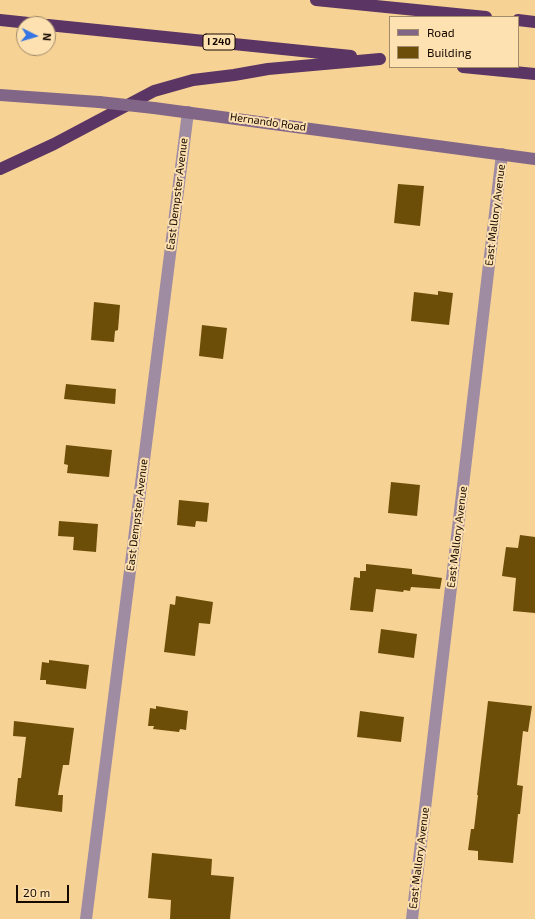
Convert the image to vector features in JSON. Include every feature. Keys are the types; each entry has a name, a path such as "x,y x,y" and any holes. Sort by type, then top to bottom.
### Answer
{"highway":[{"path":"316,0 476,16"},
{"path":"0,20 16,22"},
{"path":"519,20 535,22"},
{"name":"I 240","path":"56,26 385,59"},
{"path":"0,169 54,144 154,91 185,82 268,68 385,59"},
{"path":"473,68 535,74"}],"street":[{"name":"Hernando Road","path":"0,95 99,102 188,112 535,159"},
{"name":"East Dempster Avenue","path":"86,919 188,112"},
{"name":"East Mallory Avenue","path":"412,919 502,154"}],"building":[{"path":"398,184 424,186 420,226 394,223"},
{"path":"438,291 453,293 449,325 411,321 414,292 438,295"},
{"path":"94,302 120,305 118,330 115,331 114,342 91,340"},
{"path":"202,325 227,328 223,359 199,356"},
{"path":"66,384 116,389 115,404 64,399"},
{"path":"66,445 112,450 109,477 67,473 68,465 64,464"},
{"path":"391,482 420,485 417,516 388,513"},
{"path":"179,500 209,503 207,522 196,521 195,527 177,525"},
{"path":"59,521 98,524 96,552 73,550 74,537 58,536"},
{"path":"520,535 535,537 535,613 513,611 516,578 502,576 506,547 518,548"},
{"path":"366,564 412,569 412,574 442,578 440,589 411,587 410,591 404,590 403,592 376,589 373,612 350,610 354,577 360,578 360,571 366,571"},
{"path":"176,596 213,602 210,624 199,623 195,656 164,652 170,604 175,605"},
{"path":"381,629 417,634 414,658 378,653"},
{"path":"49,660 89,665 86,689 46,684 46,680 40,680 42,662 49,663"},
{"path":"488,701 532,706 528,732 523,731 517,785 523,786 520,814 518,814 513,863 478,860 478,851 468,850 471,829 474,829"},
{"path":"156,706 188,711 186,730 180,729 179,732 153,729 154,726 148,726 150,708 156,709"},
{"path":"360,711 404,717 401,742 357,737"},
{"path":"14,721 74,728 69,765 63,765 58,795 63,795 62,812 15,806 18,778 21,778 26,737 13,736"},
{"path":"152,853 212,859 211,875 234,877 230,919 170,919 171,900 148,898"}]}
